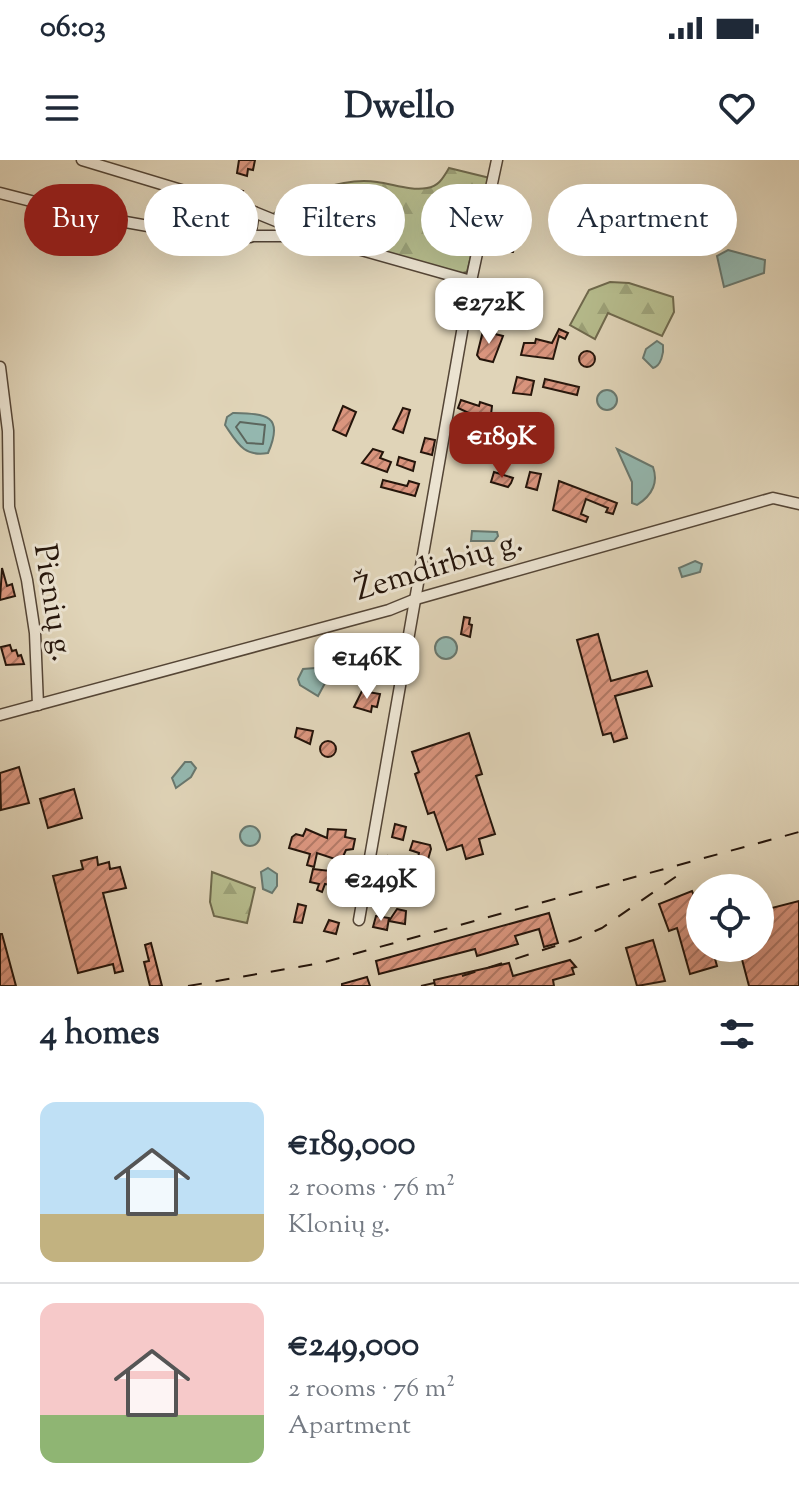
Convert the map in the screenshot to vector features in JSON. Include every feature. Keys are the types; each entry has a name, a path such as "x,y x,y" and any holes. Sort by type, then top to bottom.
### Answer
{"street":[{"path":"82,160 161,184"},
{"path":"359,920 471,281 497,160"},
{"path":"0,193 144,224"},
{"path":"383,256 471,281"},
{"name":"Pienių g.","path":"0,367 8,431 9,507 33,620 38,705"},
{"name":"Žemdirbių g.","path":"0,715 389,610 416,599 773,498 799,504"}],"green space":[{"path":"449,168 490,178 489,184 436,184"},
{"path":"364,181 388,184 341,184"},
{"path":"405,187 421,189 421,256 471,256 467,272 458,274 396,256 405,256"},
{"path":"610,282 629,283 673,297 674,312 662,336 608,313 595,339 570,325 589,290"},
{"path":"212,872 255,888 247,923 214,916 210,902"}],"water":[{"path":"737,252 765,260 764,273 724,287 717,256 737,256"},
{"path":"657,341 663,345 663,352 660,362 653,368 643,358 646,349"},
{"path":"607,390 614,393 617,400 614,407 607,410 600,407 597,400 600,393"},
{"path":"233,413 263,416 273,423 273,440 268,453 247,451 238,443 225,425 227,417"},
{"path":"617,449 653,467 655,479 652,489 637,505 632,503 632,482"},
{"path":"472,531 497,532 498,536 494,541 471,541"},
{"path":"695,561 702,564 700,572 682,577 679,568"},
{"path":"446,637 454,640 457,648 454,656 446,659 438,656 435,648 438,640"},
{"path":"328,667 330,674 318,696 300,685 298,679 303,669"},
{"path":"185,762 191,762 196,768 191,777 176,788 172,778"},
{"path":"250,826 257,829 260,836 257,843 250,846 243,843 240,836 243,829"},
{"path":"268,868 277,874 277,886 272,893 263,889 261,872"}],"building":[{"path":"239,160 255,160 253,170 248,169 247,176 237,173"},
{"path":"559,329 568,333 565,339 559,336 553,359 521,355 524,343 535,343 536,339 552,343"},
{"path":"483,331 503,336 493,362 480,359 477,355"},
{"path":"587,351 593,353 593,365 587,367 581,365 579,359 581,353"},
{"path":"517,377 534,381 531,395 513,393"},
{"path":"545,379 579,387 577,395 543,387"},
{"path":"461,400 479,406 480,402 492,406 490,423 458,408"},
{"path":"343,406 356,412 346,436 333,430"},
{"path":"403,408 410,410 403,433 393,429"},
{"path":"531,431 544,435 541,446 527,442"},
{"path":"425,438 435,440 432,455 421,452"},
{"path":"373,449 383,452 380,458 391,462 387,472 362,463"},
{"path":"399,457 415,462 413,471 397,465"},
{"path":"494,472 513,478 508,487 491,482"},
{"path":"530,472 541,474 537,490 526,487"},
{"path":"383,480 407,486 409,481 419,484 415,496 381,487"},
{"path":"559,481 617,503 613,514 606,512 608,508 586,499 581,514 588,517 586,522 553,510"},
{"path":"2,568 7,586 12,584 15,596 0,600"},
{"path":"464,617 470,618 470,637 461,634"},
{"path":"598,634 611,681 647,671 652,686 615,696 627,738 614,742 611,733 603,735 577,640"},
{"path":"10,645 12,651 16,650 18,656 21,655 24,664 6,665 1,647"},
{"path":"362,691 380,694 377,707 372,706 371,712 354,707"},
{"path":"297,728 313,731 310,744 295,737"},
{"path":"469,733 482,774 476,776 495,834 479,839 483,854 466,859 462,845 447,850 434,812 428,814 415,774 419,772 412,752"},
{"path":"325,741 331,741 336,749 334,755 325,757 320,752 320,746"},
{"path":"19,767 29,803 1,810 0,773"},
{"path":"74,789 82,818 48,828 40,799"},
{"path":"395,824 406,827 403,840 392,837"},
{"path":"306,829 327,838 328,829 346,830 345,837 355,839 353,849 346,850 341,861 317,853 314,867 307,865 310,854 289,848 292,837 296,834 303,836"},
{"path":"413,841 430,845 431,849 422,880 414,878 419,853 410,850"},
{"path":"388,856 400,858 400,871 386,868"},
{"path":"97,857 98,865 109,862 110,869 120,867 126,888 103,893 123,971 115,973 113,964 78,973 53,876 83,869 81,861"},
{"path":"313,869 348,873 345,888 325,884 322,892 317,890 319,884 310,882"},
{"path":"402,874 412,876 410,897 402,896"},
{"path":"686,893 686,960 677,928 669,931 659,904"},
{"path":"799,901 799,986 749,986 743,962 774,962 774,907"},
{"path":"298,904 306,906 302,923 294,922"},
{"path":"397,909 406,911 405,924 389,921"},
{"path":"549,913 558,943 544,947 539,929 515,936 518,944 477,956 475,949 379,974 376,961"},
{"path":"376,916 389,918 387,930 373,927"},
{"path":"329,920 339,923 336,934 324,931"},
{"path":"2,934 16,986 0,986"},
{"path":"653,940 665,981 637,986 626,948"},
{"path":"151,943 162,986 150,986 144,962 149,961 145,945"},
{"path":"570,960 576,967 572,968 574,974 553,980 554,986 435,986 434,980 509,963 513,976"},
{"path":"687,962 716,962 717,966 690,974"},
{"path":"367,977 370,986 342,986 342,984"}],"railway":[{"path":"188,986 321,963 799,832"},
{"path":"462,976 602,928 684,871"},
{"path":"421,986 434,983"}]}
